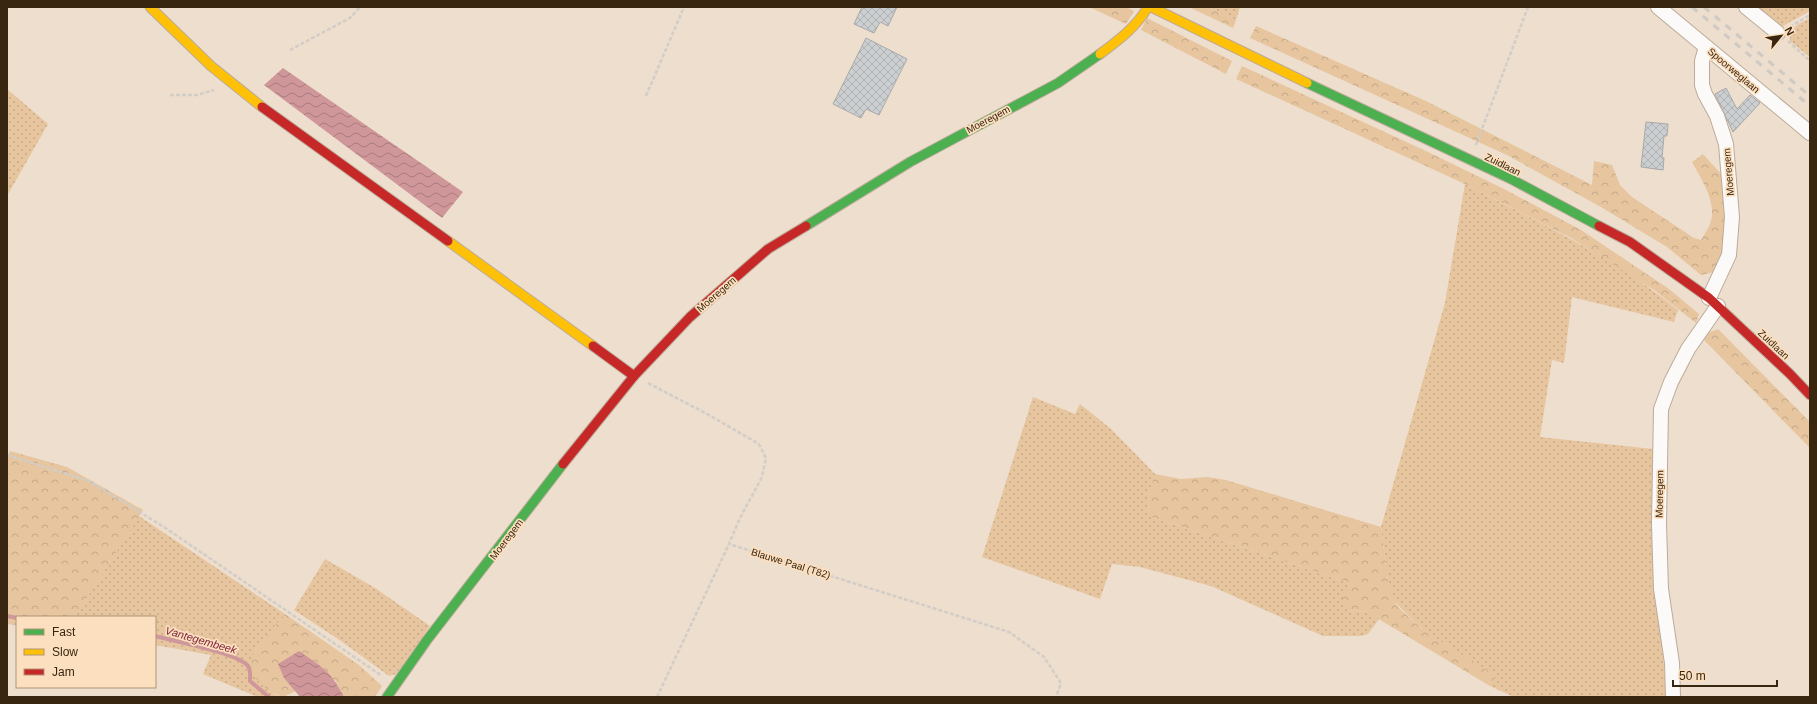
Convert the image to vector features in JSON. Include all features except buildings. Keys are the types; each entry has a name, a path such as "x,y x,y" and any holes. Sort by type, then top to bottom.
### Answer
{"street":[{"path":"150,7 211,66 231,82 374,189 634,376"},
{"name":"Moeregem","path":"387,697 394,685 562,465 634,376 690,317 768,249 910,162 1058,83 1118,41 1139,22 1148,7"},
{"name":"Zuidlaan","path":"1151,7 1311,86 1511,179 1630,242 1714,302 1810,395"},
{"name":"Spoorweglaan","path":"1658,7 1810,133"},
{"path":"1746,7 1778,33"},
{"name":"Moeregem","path":"1673,697 1672,663 1661,589 1658,524 1661,409 1671,382 1714,302 1729,255 1732,217 1726,144 1717,116 1705,94 1702,85 1702,61 1706,47"}],"path":[{"path":"290,50 350,18 360,7"},
{"path":"646,96 684,7"},
{"path":"1470,160 1528,7"},
{"path":"1810,15 1778,33 1810,61"},
{"path":"170,95 197,95 216,90 231,82"},
{"path":"634,376 707,414 759,444 766,458 762,477 738,520 729,544 657,697"},
{"path":"7,455 88,482 164,527 394,685"},
{"name":"Blauwe Paal (T82)","path":"729,544 1009,632 1044,657 1061,683 1056,697"}],"green space":[{"path":"1089,7 1126,7 1134,11 1126,24"},
{"path":"1189,7 1208,7 1236,20 1233,28"},
{"path":"1208,7 1240,7 1236,20"},
{"path":"1751,7 1810,7 1810,11 1781,27"},
{"path":"1147,18 1232,61 1226,74 1141,30"},
{"path":"1810,18 1810,57 1790,41 1790,36 1791,32 1796,26"},
{"path":"1256,26 1426,101 1592,185 1594,161 1612,165 1620,185 1632,197 1694,238 1701,240 1710,224 1712,208 1704,184 1692,162 1703,154 1721,174 1725,227 1722,257 1714,272 1701,275 1667,247 1601,207 1507,155 1250,38"},
{"path":"1242,66 1428,152 1506,190 1581,230 1669,289 1699,314 1696,323 1654,290 1571,238 1465,184 1236,79"},
{"path":"7,89 48,124 7,196"},
{"path":"1465,184 1575,241 1628,273 1678,310 1674,322 1572,297 1564,363 1552,360 1540,437 1653,449 1654,552 1665,679 1665,697 1514,697 1490,686 1494,675 1424,631 1395,602 1388,582 1381,527 1445,303"},
{"path":"1718,329 1810,422 1810,448 1703,339 1710,332"},
{"path":"1033,397 1075,414 1080,404 1111,429 1155,474 1148,495 1149,516 1350,583 1348,610 1367,612 1379,619 1368,634 1361,636 1323,636 1211,586 1140,567 1112,564 1100,599 982,557"},
{"path":"10,451 67,467 143,510 76,616 16,616 16,625 7,624 7,457"},
{"path":"1155,474 1181,479 1207,477 1226,480 1381,527 1388,582 1397,606 1424,631 1495,675 1490,686 1367,612 1348,610 1341,600 1350,583 1149,516 1148,495"},
{"path":"139,516 285,614 255,650 274,694 283,697 258,697 203,674 211,655 156,645 156,616 76,616"},
{"path":"325,559 375,588 430,626 396,674 389,676 341,641 294,610"},
{"path":"285,614 359,665 382,686 375,697 344,697 335,680 284,678 296,691 283,697 264,686 249,669 255,650"}],"water":[{"path":"283,68 463,192 442,218 264,85"},
{"path":"299,651 314,661 330,675 344,697 300,697 284,678 278,664"}],"waterway":[{"name":"Vantegembeek","path":"7,616 16,618"},
{"name":"Vantegembeek","path":"156,636 219,652 242,661 249,668 250,681 269,697"}],"railway":[{"path":"1692,7 1810,106"},
{"path":"1704,7 1810,96"}],"traffic: fast":[{"path":"806,226 910,162 1058,83 1100,54"},
{"path":"1307,83 1511,179 1599,226"},
{"path":"387,697 427,640 563,464"}],"traffic: slow":[{"path":"150,7 211,66 262,107"},
{"path":"1100,54 1133,27 1148,7"},
{"path":"1151,7 1307,83"},
{"path":"448,241 593,346"}],"traffic: jam":[{"path":"262,107 448,241"},
{"path":"563,464 634,376 690,317 768,249 806,226"},
{"path":"1599,226 1630,242 1709,298 1790,374 1810,395"},
{"path":"593,346 634,376"}]}
